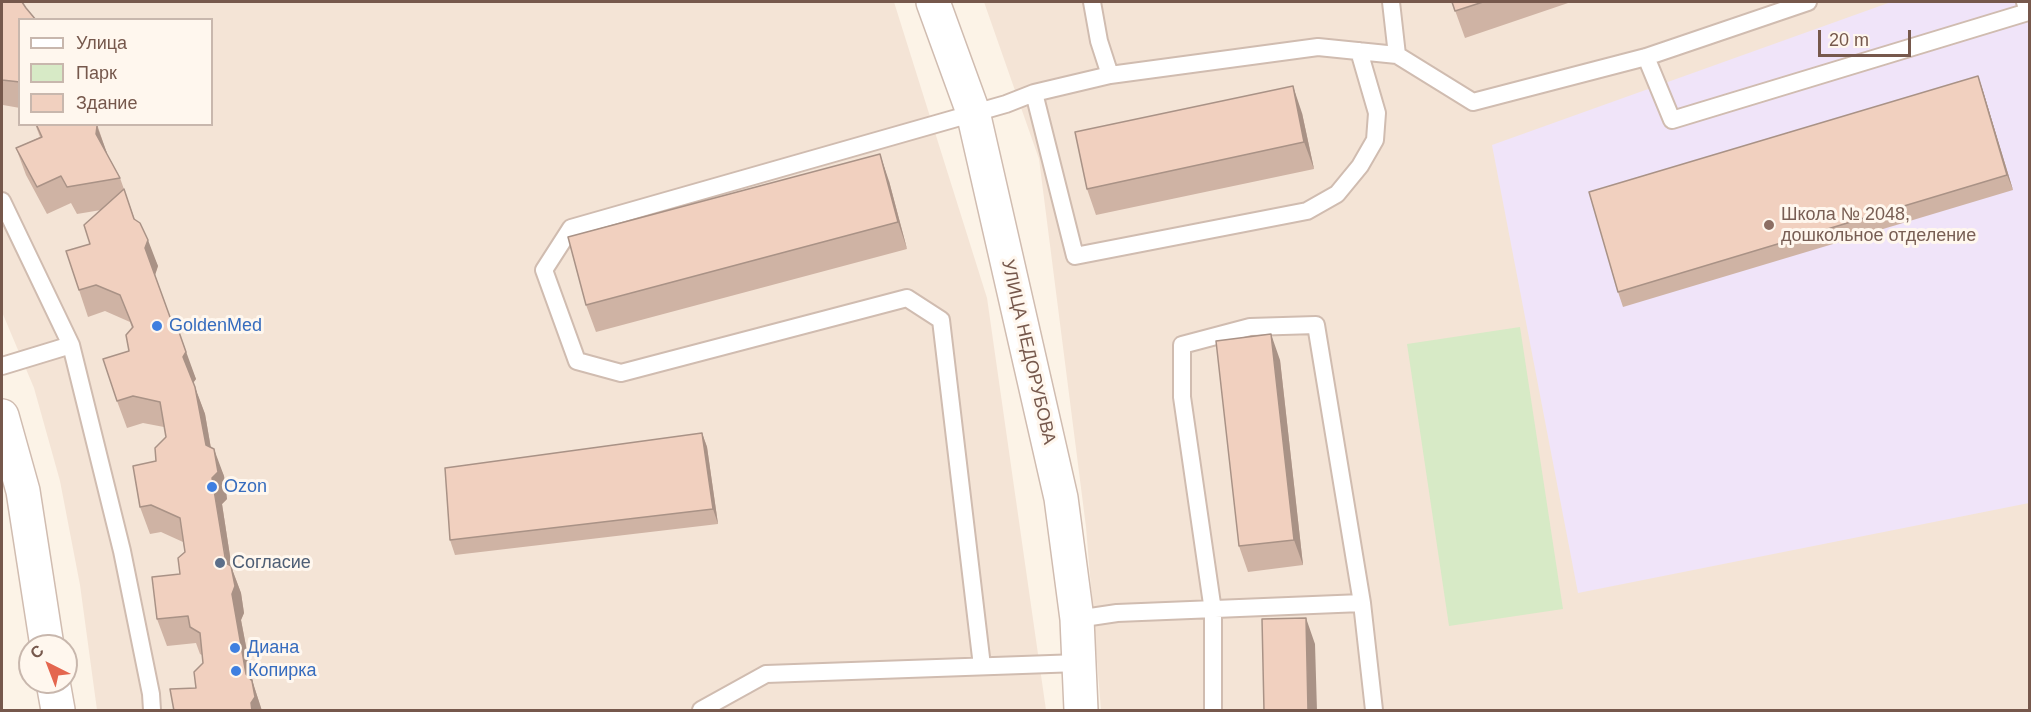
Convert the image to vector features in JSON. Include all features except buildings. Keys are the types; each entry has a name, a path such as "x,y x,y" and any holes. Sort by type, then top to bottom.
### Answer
{"street":[{"name":"УЛИЦА НЕДОРУБОВА","path":"933,2 973,112 1061,498 1077,619 1081,711"},
{"path":"2,416 23,491 45,634"},
{"path":"55,694 58,711"}],"lane":[{"path":"1092,2 1099,41 1110,75"},
{"path":"1391,2 1397,56"},
{"path":"982,666 941,320 907,298 621,372 577,362 544,270 571,228 803,164 1006,104 1034,93 1110,75 1318,47 1397,56 1473,102 1646,57 1808,2"},
{"path":"1646,57 1672,120 2028,12 2025,2"},
{"path":"1034,93 1075,256 1307,211 1337,194 1360,166 1375,140 1377,113 1359,51"},
{"path":"2,201 71,345 122,551 151,694 152,711"},
{"path":"1213,711 1213,611 1182,397 1182,345 1250,327 1316,325 1362,603 1374,711"},
{"path":"2,366 71,345"},
{"path":"1077,619 1118,613 1213,611 1362,603"},
{"path":"701,711 766,674 1079,663"}],"shaded area":[{"path":"2,2 894,2 987,298 1046,710 97,710 80,585 60,481 34,388 2,312"},
{"path":"984,2 2029,2 2029,710 1101,710 1086,527 1039,159"},
{"name":"Школа № 2048, дошкольное отделение","path":"1891,2 2029,2 2029,503 1578,593 1492,145"}],"green space":[{"path":"1520,327 1563,609 1449,626 1407,344"}],"place":[{"name":"Школа № 2048, дошкольное отделение","path":"1769,225"},
{"name":"GoldenMed","path":"157,326"},
{"name":"Ozon","path":"212,487"},
{"name":"Согласие","path":"220,563"},
{"name":"Диана","path":"235,648"},
{"name":"Копирка","path":"236,671"}]}
